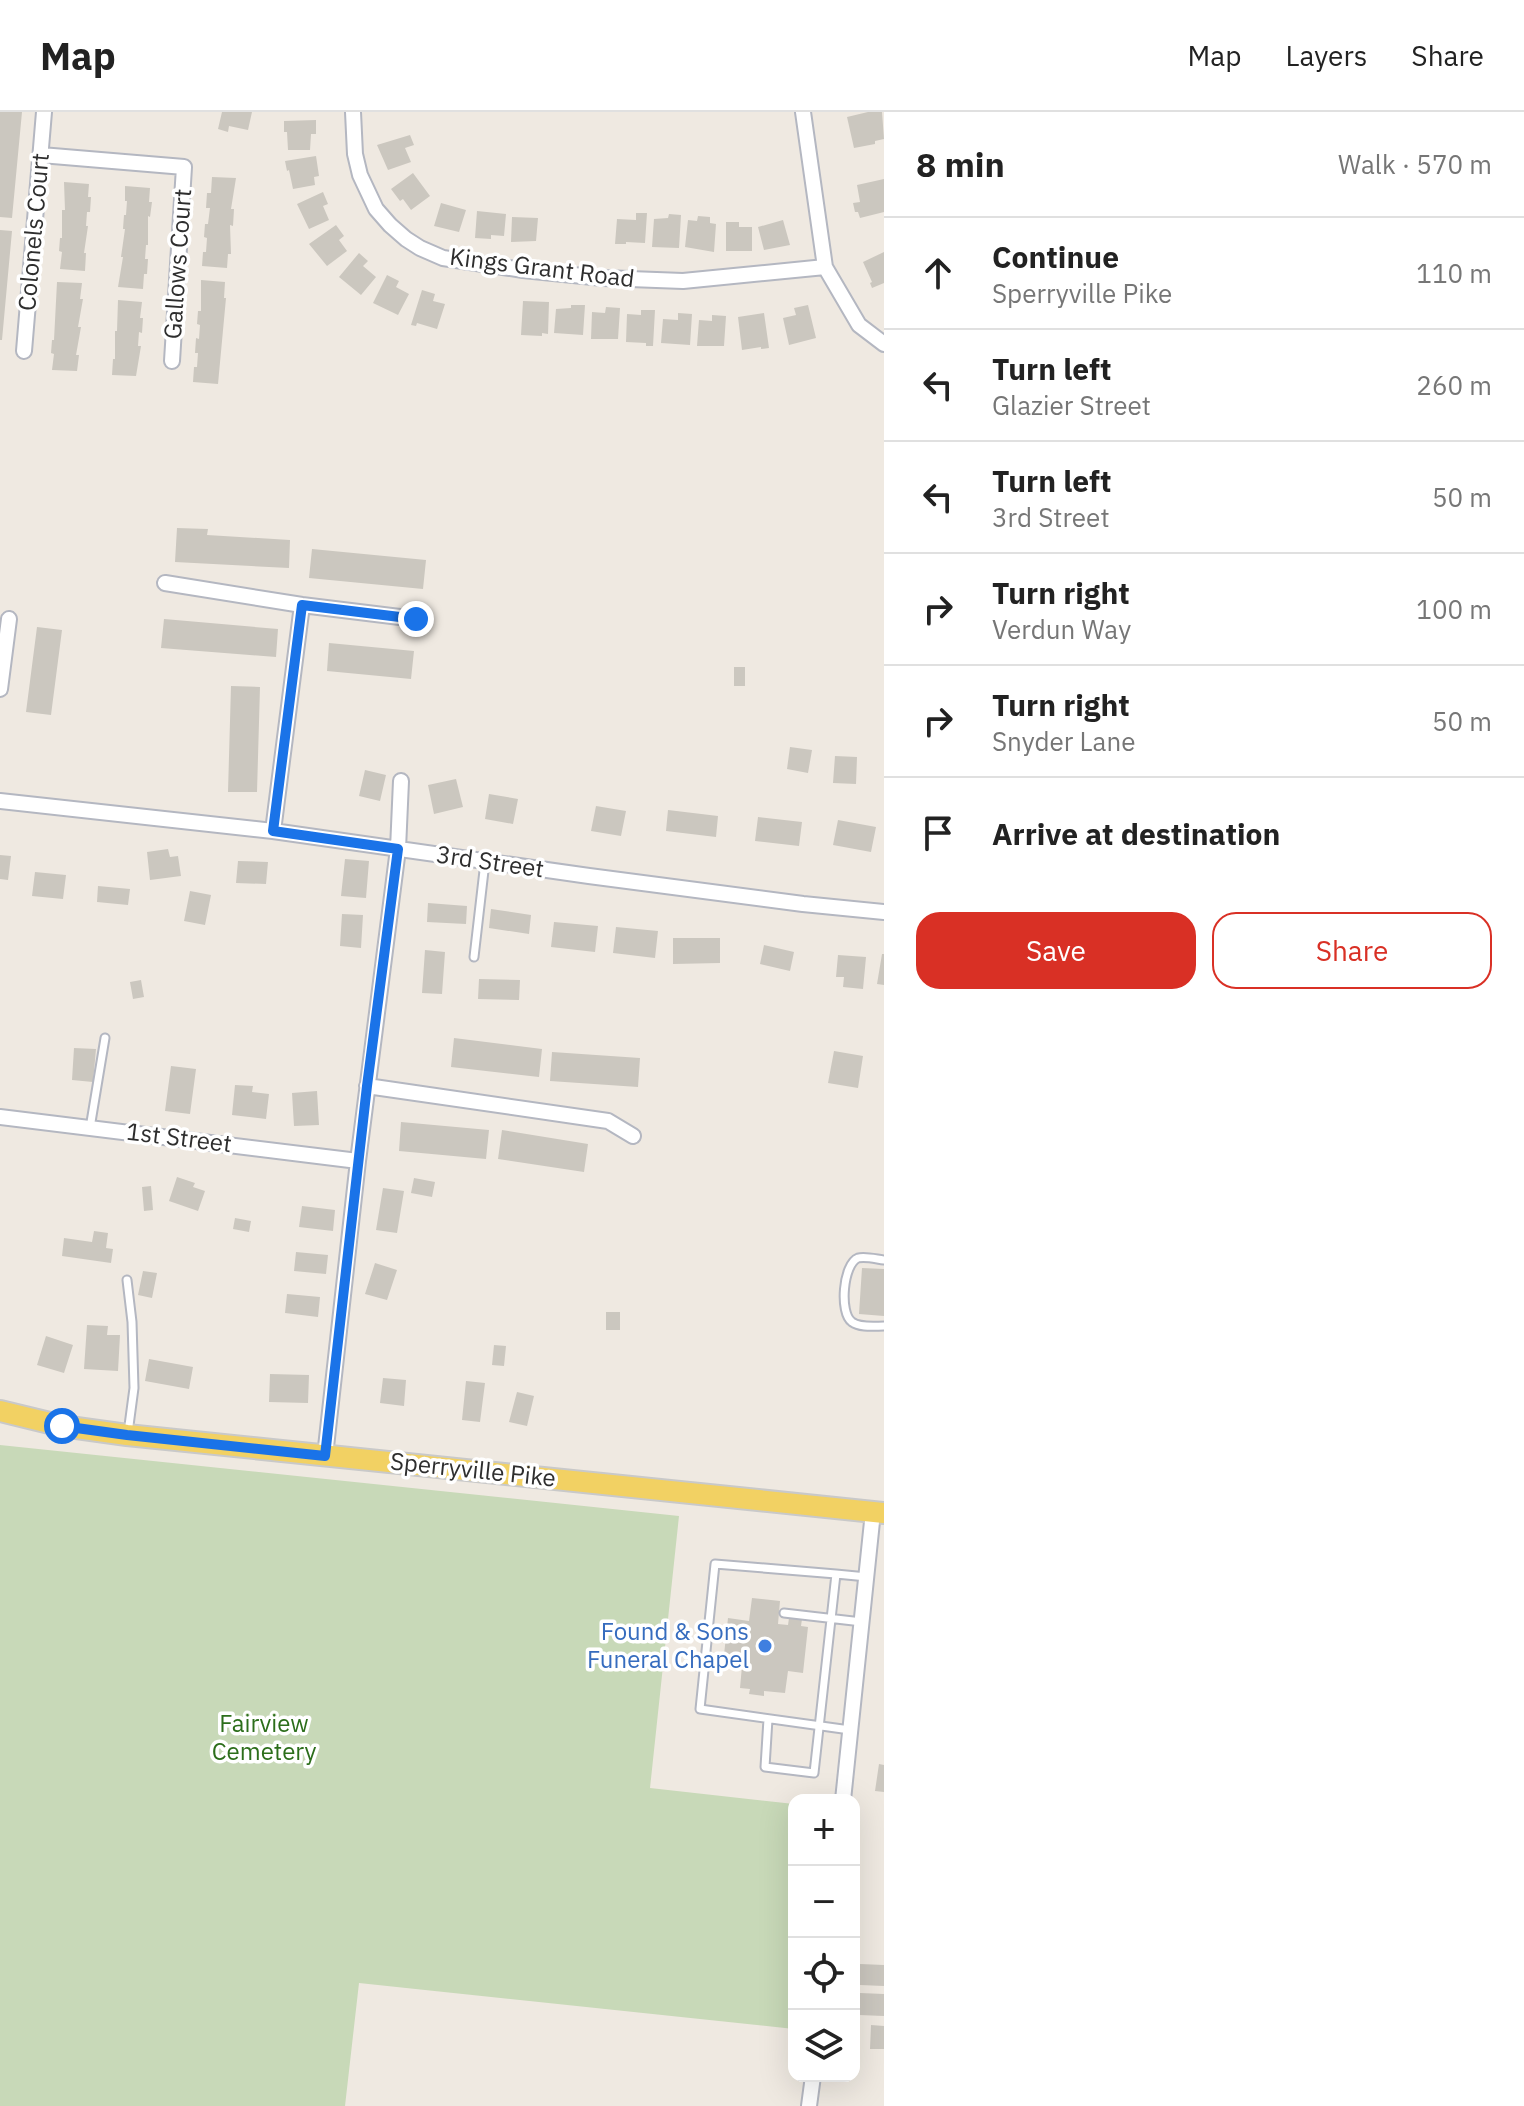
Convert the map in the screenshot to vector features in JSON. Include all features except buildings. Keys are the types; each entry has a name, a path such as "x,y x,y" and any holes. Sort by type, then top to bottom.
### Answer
{"main road":[{"name":"Sperryville Pike","path":"0,1411 62,1426 127,1435 878,1512"},
{"name":"Sperryville Pike","path":"0,1425 62,1426"}],"street":[{"name":"Colonels Court","path":"24,351 44,112"},
{"name":"Kings Grant Road","path":"353,112 355,154 366,191 376,209 406,239 443,258 603,278 683,281 825,267"},
{"path":"803,112 825,267 859,325 884,344"},
{"name":"Gallows Court","path":"41,155 184,167 172,361"},
{"path":"165,583 416,619"},
{"path":"273,831 302,605"},
{"path":"0,689 9,619"},
{"path":"325,1456 367,1086 398,849 401,781"},
{"name":"3rd Street","path":"0,801 273,831 485,862 884,912"},
{"path":"367,1086 608,1121 633,1136"},
{"name":"1st Street","path":"0,1117 358,1161"},
{"path":"844,1794 867,1577 878,1512"},
{"path":"809,2106 812,2082"}],"lane":[{"path":"474,957 485,862"},
{"path":"90,1128 105,1038"},
{"path":"884,1260 861,1257 851,1263 843,1306 851,1322 884,1326"},
{"path":"127,1280 134,1388 127,1435"},
{"path":"850,1730 700,1709 715,1564 867,1577"},
{"path":"768,1719 765,1767 814,1773 836,1574"},
{"path":"784,1613 862,1622"}],"green space":[{"name":"Fairview Cemetery","path":"0,1445 679,1516 650,1788 788,1803 788,2028 359,1983 345,2106 0,2106"}],"place":[{"name":"Found & Sons Funeral Chapel","path":"765,1646"}],"route":[{"path":"62,1426 325,1456 367,1086 398,849 273,831 302,605 416,619"}]}
